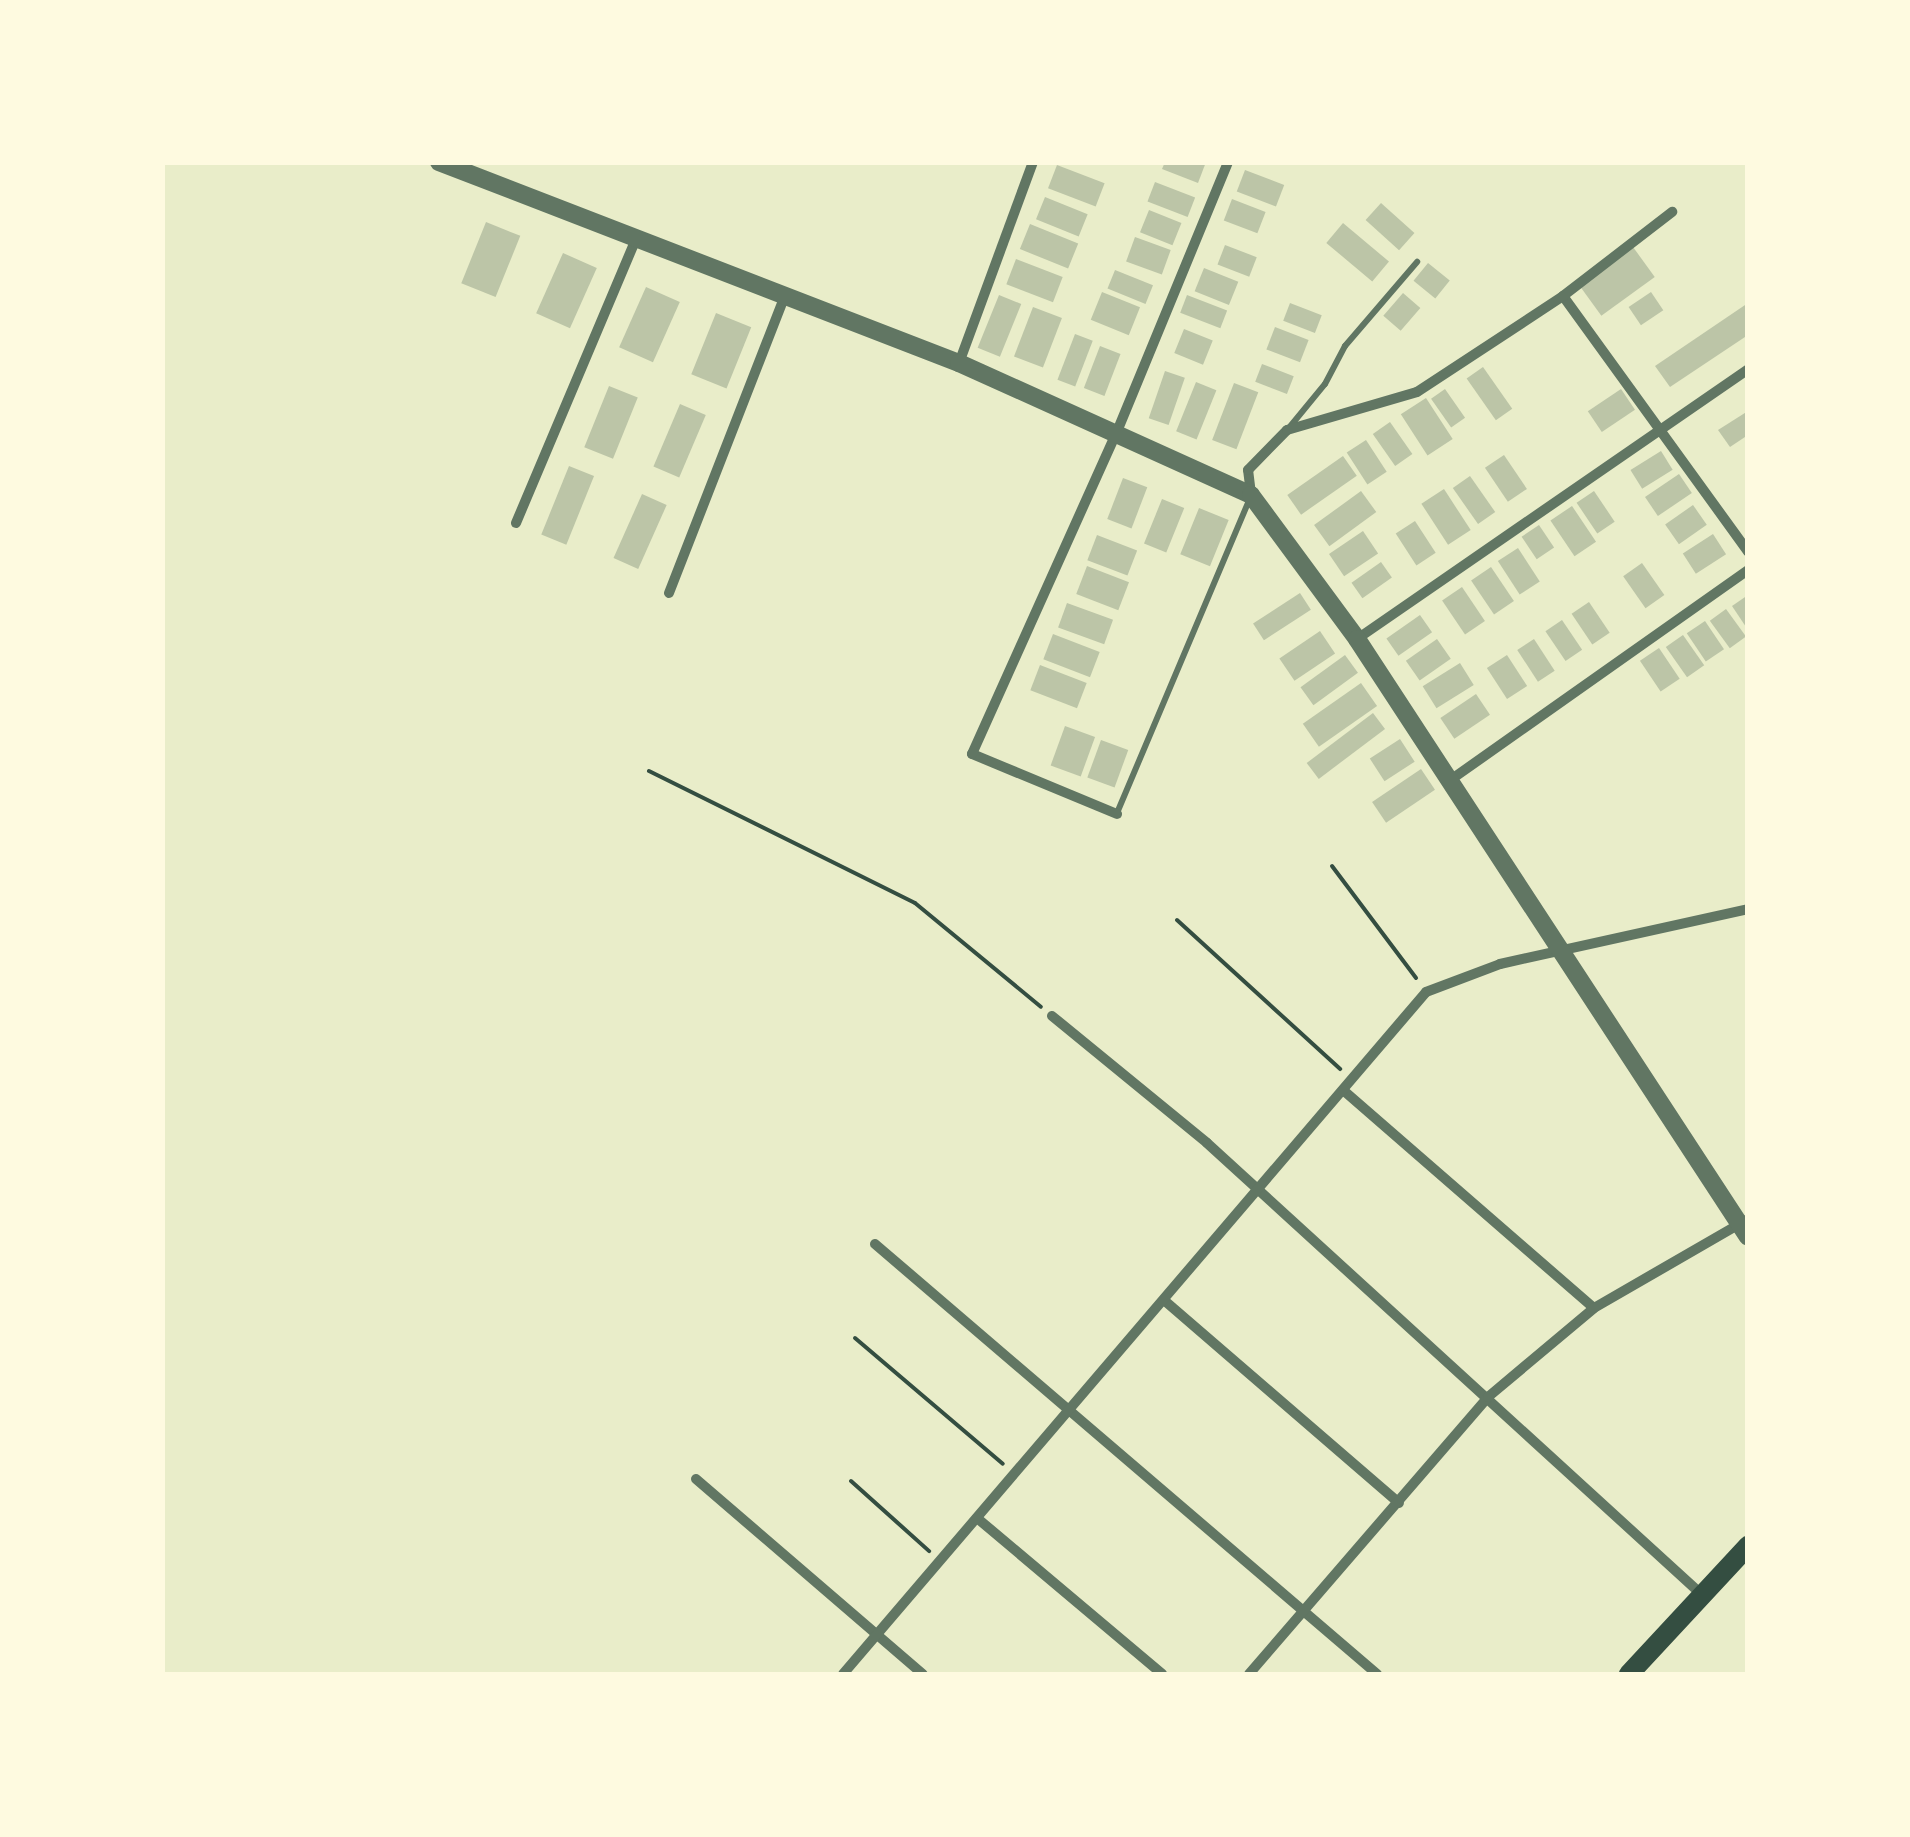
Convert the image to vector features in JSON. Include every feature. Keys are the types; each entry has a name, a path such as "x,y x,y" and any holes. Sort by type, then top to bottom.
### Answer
{"main road":[{"path":"1629,1674 1748,1546"}],"street":[{"path":"439,162 958,363 1251,495 1357,639 1745,1226 1594,1308 1488,1397 1249,1674"},
{"path":"958,363 1033,162"},
{"path":"1116,814 972,754 1116,434 1228,162"},
{"path":"1251,495 1248,470 1287,430 1417,392 1563,296 1672,212"},
{"path":"516,524 637,237"},
{"path":"669,593 785,296"},
{"path":"1563,296 1748,552"},
{"path":"1357,639 1748,369"},
{"path":"1448,781 1748,570"},
{"path":"842,1674 1260,1191 1426,992 1560,949 1748,909"},
{"path":"1052,1016 1260,1191 1701,1594"},
{"path":"1343,1090 1594,1308"},
{"path":"874,1244 1377,1674"},
{"path":"1165,1301 1399,1502"},
{"path":"696,1479 875,1637 923,1674"},
{"path":"977,1518 1162,1674"}],"lane":[{"path":"1287,430 1325,384 1345,346 1416,262"},
{"path":"1116,814 1251,495"}],"path":[{"path":"649,771 915,903 1052,1016"},
{"path":"1332,866 1426,992"},
{"path":"1177,920 1353,1080"},
{"path":"854,1338 1015,1474"},
{"path":"851,1481 940,1561"}],"building":[{"path":"1165,162 1206,162 1198,183 1162,169"},
{"path":"1057,165 1105,183 1096,207 1048,188"},
{"path":"1245,170 1284,185 1276,207 1237,191"},
{"path":"1155,182 1195,197 1188,217 1147,202"},
{"path":"1045,197 1088,214 1079,236 1036,219"},
{"path":"1232,199 1266,212 1257,233 1224,220"},
{"path":"1381,203 1414,233 1399,250 1366,220"},
{"path":"1149,210 1181,223 1172,245 1140,232"},
{"path":"486,222 520,236 496,297 461,283"},
{"path":"1343,223 1389,262 1372,281 1326,243"},
{"path":"1030,224 1078,243 1068,269 1020,249"},
{"path":"1135,237 1171,250 1162,274 1126,261"},
{"path":"1225,245 1257,257 1249,277 1217,265"},
{"path":"1633,247 1655,277 1601,316 1580,286"},
{"path":"563,253 597,268 570,328 536,313"},
{"path":"1016,259 1063,277 1053,302 1006,284"},
{"path":"1428,263 1450,281 1435,298 1414,281"},
{"path":"1204,268 1238,282 1229,305 1195,291"},
{"path":"1115,270 1153,285 1146,304 1108,289"},
{"path":"646,287 680,302 653,362 619,347"},
{"path":"1102,292 1140,307 1129,335 1091,320"},
{"path":"1651,292 1663,310 1641,325 1629,307"},
{"path":"1403,293 1420,308 1401,331 1383,316"},
{"path":"999,295 1021,304 1000,357 978,348"},
{"path":"1187,295 1227,310 1220,328 1180,313"},
{"path":"1290,303 1322,315 1315,333 1283,321"},
{"path":"1748,303 1748,335 1670,387 1655,366"},
{"path":"1033,307 1062,318 1043,368 1014,356"},
{"path":"716,313 751,327 727,388 691,374"},
{"path":"1275,327 1309,340 1300,362 1266,349"},
{"path":"1184,329 1213,341 1203,365 1174,353"},
{"path":"1075,334 1093,341 1075,387 1057,380"},
{"path":"1100,346 1121,354 1104,396 1084,388"},
{"path":"1262,364 1294,376 1287,394 1255,382"},
{"path":"1483,367 1512,409 1496,420 1467,378"},
{"path":"1165,371 1185,378 1169,425 1149,418"},
{"path":"1196,382 1216,390 1197,439 1176,431"},
{"path":"1234,383 1258,392 1236,449 1212,440"},
{"path":"609,386 638,398 613,459 584,447"},
{"path":"1445,389 1465,418 1451,427 1431,399"},
{"path":"1621,389 1635,410 1602,432 1588,411"},
{"path":"1426,398 1453,439 1428,455 1401,414"},
{"path":"680,404 706,415 679,478 653,467"},
{"path":"1748,411 1748,435 1730,447 1718,430"},
{"path":"1390,422 1412,454 1395,466 1373,434"},
{"path":"1366,440 1387,472 1367,484 1347,453"},
{"path":"1661,451 1673,470 1642,489 1630,470"},
{"path":"1504,455 1527,489 1508,502 1485,468"},
{"path":"1343,456 1357,476 1301,515 1287,495"},
{"path":"569,466 594,476 566,545 541,535"},
{"path":"1679,474 1692,493 1658,516 1645,497"},
{"path":"1470,476 1495,512 1478,524 1453,488"},
{"path":"1123,478 1147,487 1132,528 1107,519"},
{"path":"1444,489 1471,530 1448,545 1421,504"},
{"path":"1361,491 1376,512 1329,546 1314,525"},
{"path":"1594,491 1615,522 1597,533 1577,503"},
{"path":"642,494 667,505 638,569 614,558"},
{"path":"1162,499 1184,508 1166,552 1144,544"},
{"path":"1693,505 1707,525 1679,544 1665,525"},
{"path":"1572,506 1596,542 1574,556 1550,521"},
{"path":"1199,508 1229,520 1210,566 1180,554"},
{"path":"1415,521 1436,553 1416,565 1396,534"},
{"path":"1539,525 1554,547 1537,559 1522,537"},
{"path":"1363,531 1378,553 1344,576 1329,554"},
{"path":"1713,534 1726,554 1696,574 1683,554"},
{"path":"1097,535 1137,550 1127,576 1087,560"},
{"path":"1518,548 1540,582 1520,595 1498,561"},
{"path":"1381,562 1392,578 1362,598 1352,583"},
{"path":"1642,563 1664,595 1646,608 1623,576"},
{"path":"1087,566 1129,582 1118,610 1076,594"},
{"path":"1491,567 1514,601 1494,614 1471,580"},
{"path":"1462,587 1485,621 1465,634 1442,600"},
{"path":"1300,593 1311,610 1264,640 1253,623"},
{"path":"1748,595 1748,630 1732,606"},
{"path":"1589,602 1610,633 1592,644 1572,614"},
{"path":"1067,603 1113,620 1104,644 1058,627"},
{"path":"1726,609 1746,637 1730,648 1710,621"},
{"path":"1420,615 1432,632 1398,656 1386,639"},
{"path":"1562,620 1582,650 1566,661 1545,631"},
{"path":"1705,621 1724,649 1706,661 1687,633"},
{"path":"1320,631 1335,653 1294,681 1279,658"},
{"path":"1053,634 1100,652 1090,677 1043,659"},
{"path":"1683,635 1704,665 1687,677 1666,647"},
{"path":"1437,639 1451,659 1420,680 1406,661"},
{"path":"1534,639 1555,671 1538,682 1517,650"},
{"path":"1659,648 1680,679 1661,692 1640,661"},
{"path":"1345,655 1358,673 1313,705 1301,687"},
{"path":"1507,655 1527,686 1507,699 1487,668"},
{"path":"1460,663 1474,685 1436,708 1423,686"},
{"path":"1040,665 1087,683 1077,708 1030,690"},
{"path":"1361,683 1377,706 1319,747 1303,724"},
{"path":"1476,694 1490,715 1454,739 1440,718"},
{"path":"1373,713 1385,729 1319,779 1307,763"},
{"path":"1065,726 1095,737 1081,776 1051,765"},
{"path":"1400,739 1415,762 1385,781 1370,759"},
{"path":"1101,740 1128,750 1115,788 1087,778"},
{"path":"1421,769 1435,790 1386,823 1372,802"}]}
